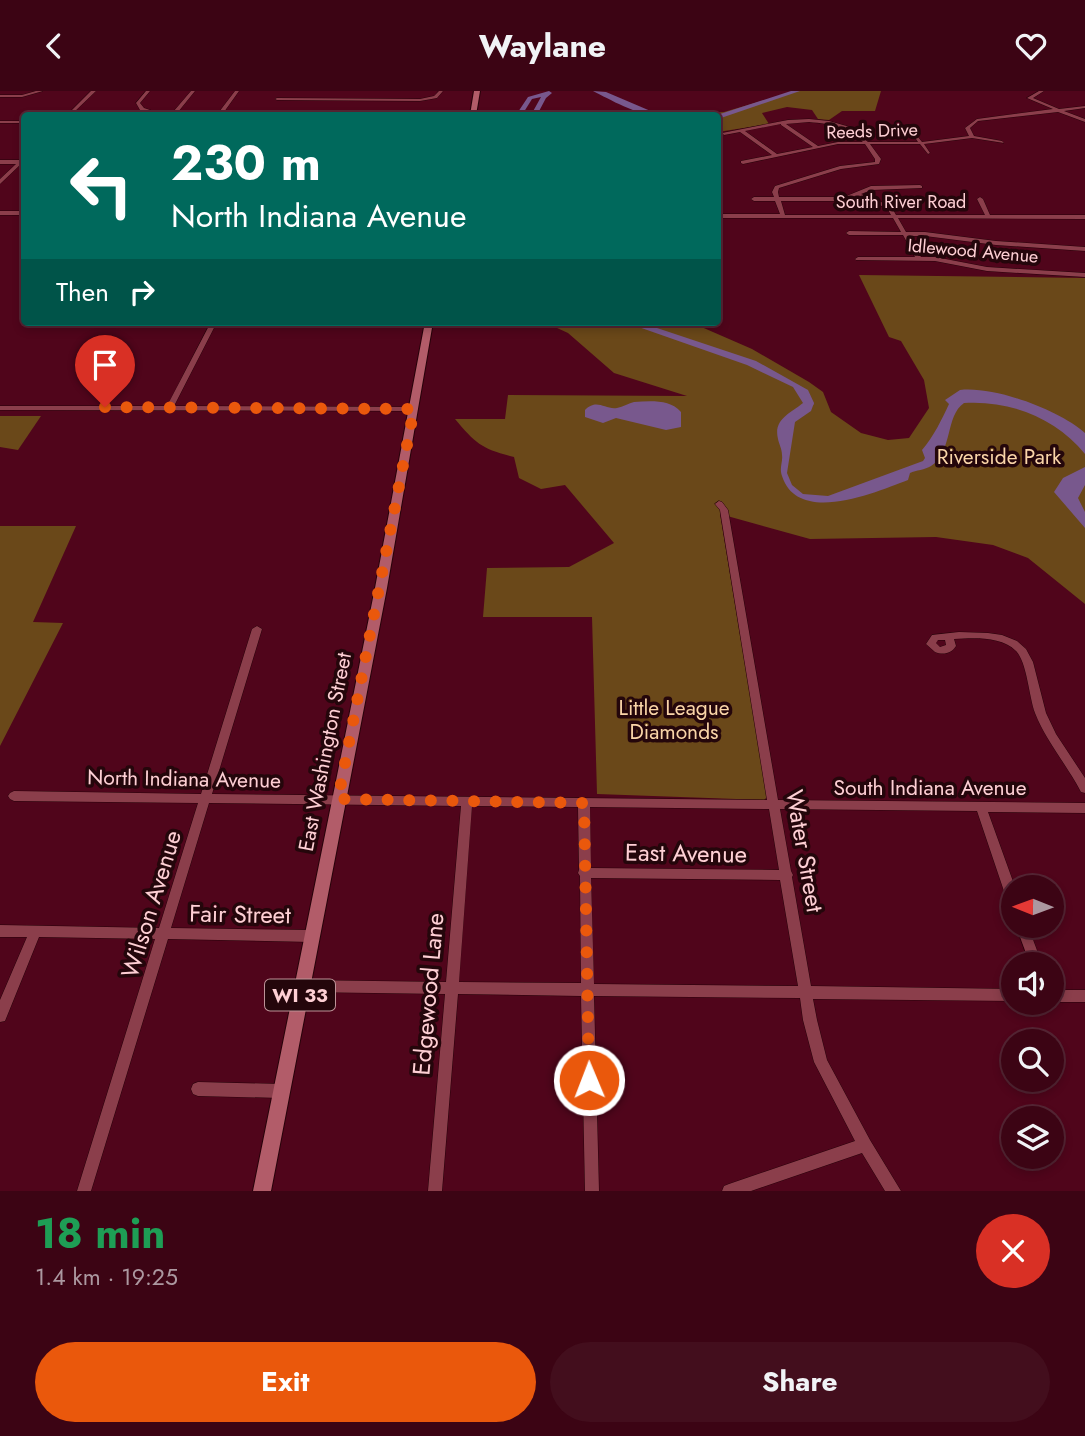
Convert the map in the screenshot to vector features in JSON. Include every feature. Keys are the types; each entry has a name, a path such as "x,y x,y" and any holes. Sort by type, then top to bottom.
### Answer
{"main road":[{"path":"474,112 477,91"},
{"name":"East Washington Street","path":"262,1191 428,326"}],"street":[{"path":"72,112 94,91"},
{"path":"142,110 138,103 148,91"},
{"path":"175,112 193,91"},
{"path":"221,112 237,91"},
{"path":"268,112 281,91"},
{"path":"277,99 429,99 441,91"},
{"path":"1042,91 1029,98 1085,121"},
{"path":"0,96 40,92"},
{"path":"385,112 390,100"},
{"path":"972,137 967,128 977,120 1085,107"},
{"path":"128,112 163,112"},
{"path":"724,134 783,124 829,120 870,143 878,159 877,163 840,168 781,185 775,192 783,216"},
{"path":"1,123 21,122"},
{"path":"783,124 817,147"},
{"path":"741,131 777,156"},
{"path":"914,133 928,153"},
{"name":"Reeds Drive","path":"743,162 817,147 870,143 922,144 972,137 1002,142"},
{"path":"0,162 21,161"},
{"path":"0,182 21,163"},
{"path":"754,198 845,199 871,188 920,187"},
{"path":"855,194 884,204 919,259"},
{"path":"980,199 988,216"},
{"path":"0,213 21,213"},
{"name":"South River Road","path":"721,216 1085,216"},
{"path":"849,233 904,233 1085,249"},
{"name":"Idlewood Avenue","path":"858,258 919,259 987,269 1085,275"},
{"path":"170,407 212,326"},
{"path":"0,408 414,409"},
{"name":"Water Street","path":"719,504 724,510 808,993 810,1020 821,1062 865,1145 894,1191"},
{"name":"Wilson Avenue","path":"84,1191 257,629"},
{"path":"949,637 997,638 1020,649 1028,662 1033,695 1048,729 1076,767 1085,789"},
{"name":"North Indiana Avenue","path":"14,796 774,807"},
{"name":"Edgewood Lane","path":"435,1191 467,801"},
{"path":"584,803 592,1191"},
{"name":"South Indiana Avenue","path":"774,807 1085,808"},
{"path":"981,808 1004,875"},
{"name":"East Avenue","path":"584,873 787,875"},
{"name":"Fair Street","path":"0,931 312,936"},
{"path":"0,1016 35,932"},
{"path":"302,986 1001,995"},
{"path":"1064,996 1085,996"},
{"path":"198,1089 281,1090"},
{"path":"729,1191 865,1145"}],"green space":[{"path":"796,91 881,91 875,111 842,111 829,120 818,119 812,110 787,107 762,113 769,124 721,132 721,112"},
{"path":"859,275 1085,278 1085,604 1028,558 993,545 936,537 810,539 720,514 767,797 764,800 597,794 592,617 483,617 487,568 569,567 614,543 565,485 541,489 519,478 514,457 480,444 455,419 505,419 508,395 687,396 614,373 568,333 553,326 699,326 752,349 809,382 823,392 831,412 861,433 888,440 909,438 929,408 924,380 901,341 889,337"},
{"path":"0,416 41,416 18,450 0,447"},
{"path":"0,526 76,526 33,622 63,623 0,746"}],"shaded area":[{"path":"636,326 651,326 756,361 808,390 814,403 811,411 795,422 787,473 792,485 803,494 828,496 923,461 925,458 922,450 934,434 949,404 945,400 960,390 1008,396 1059,416 1085,433 1085,454 1060,430 1031,414 998,405 964,403 954,416 938,460 929,467 910,473 908,480 839,501 804,499 791,491 782,476 782,453 777,432 784,417 803,403 793,387 747,365"},
{"path":"634,402 671,405 681,412 681,427 666,430 616,418 603,423 585,417 585,410 593,405 617,408"},
{"path":"1085,467 1085,485 1078,498 1085,512 1085,528 1054,492 1063,478"}],"waterway":[{"path":"596,91 647,112"},
{"path":"721,116 797,91"},
{"path":"521,112 530,98 548,94"},
{"path":"536,112 548,94"},
{"path":"786,428 790,420 809,404 806,396"}],"route":[{"path":"105,407 414,409 338,799 584,803 589,1080"}],"park label":[{"name":"Riverside Park","path":"999,457"},
{"name":"Little League Diamonds","path":"674,720"}]}
